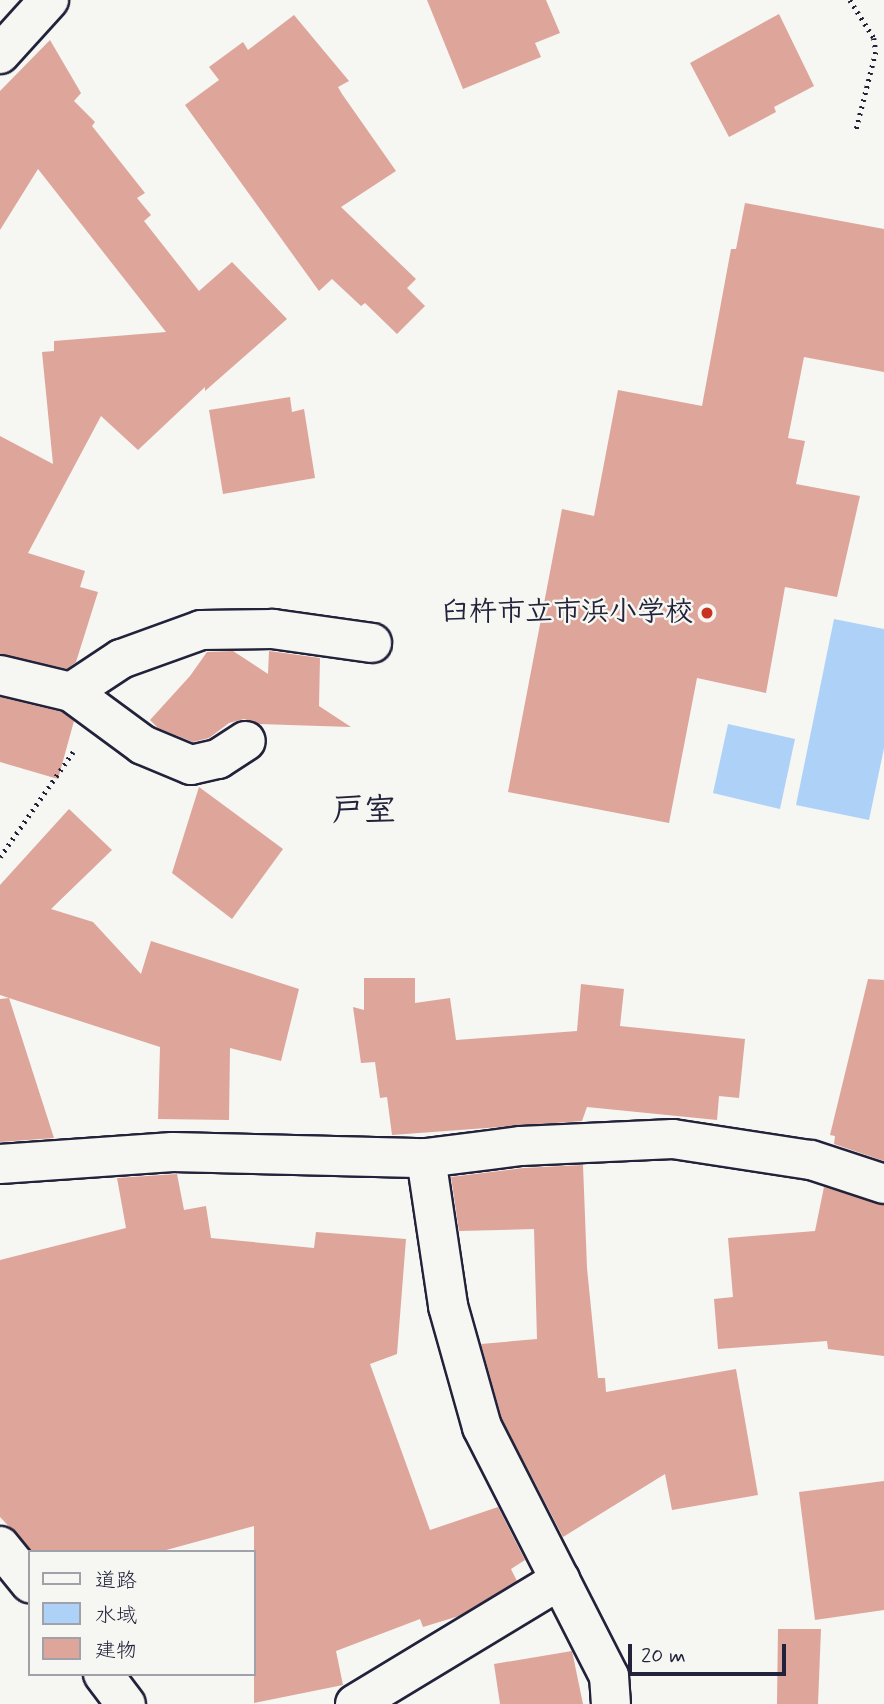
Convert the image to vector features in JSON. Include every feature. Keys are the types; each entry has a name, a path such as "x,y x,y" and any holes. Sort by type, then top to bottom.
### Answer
{"street":[{"path":"0,54 49,0"},
{"path":"86,702 121,659 201,630 273,629 372,643"},
{"path":"0,675 86,702 143,745 191,765 218,759 246,741"},
{"path":"0,1164 173,1152 425,1158 521,1146 673,1139 811,1160 884,1184"},
{"path":"425,1158 448,1306 482,1427 609,1676 611,1704"},
{"path":"0,1546 28,1581"},
{"path":"355,1704 560,1580"},
{"path":"105,1676 127,1704"}],"path":[{"path":"850,0 874,38 876,52 856,131"},
{"path":"0,858 86,702"}],"water":[{"path":"834,619 884,629 884,748 869,820 796,805"},
{"path":"728,724 795,739 780,809 713,793"}],"building":[{"path":"427,0 546,0 560,33 535,43 541,57 463,89"},
{"path":"779,14 814,86 774,107 776,112 729,137 690,63"},
{"path":"294,15 349,81 338,87 396,171 341,207 416,279 407,288 425,306 397,334 365,303 361,306 332,279 319,291 185,105 219,80 209,67 243,42 248,50"},
{"path":"50,40 81,93 74,101 95,122 92,126 145,193 137,198 151,215 144,221 199,291 232,262 287,319 205,391 205,387 138,450 101,416 28,553 85,571 80,587 98,592 76,662 67,669 0,654 0,436 53,464 42,352 54,351 54,341 166,332 38,169 0,230 0,91"},
{"path":"745,203 884,229 884,372 804,357 788,438 805,441 796,484 860,496 837,597 785,587 766,693 697,678 669,823 508,792 562,509 594,516 618,390 702,406 731,249 736,249"},
{"path":"290,397 292,412 304,409 315,478 223,494 209,410"},
{"path":"233,651 268,674 269,651 320,658 319,706 351,727 259,724 244,719 229,723 209,738 193,742 158,728 150,720 190,676 207,652"},
{"path":"0,697 62,712 74,721 58,779 0,762"},
{"path":"199,787 283,849 232,919 172,873"},
{"path":"69,809 112,850 51,909 93,922 141,974 151,941 299,989 281,1061 230,1048 229,1120 158,1119 160,1047 0,995 0,885"},
{"path":"364,978 415,978 415,1003 450,998 456,1040 577,1031 581,984 624,989 620,1026 745,1039 739,1098 719,1096 717,1120 587,1107 582,1121 392,1135 387,1097 380,1098 375,1062 361,1063 353,1007 364,1010"},
{"path":"868,979 884,980 884,1161 834,1144 835,1136 830,1135"},
{"path":"9,998 54,1138 0,1142 0,999"},
{"path":"583,1165 587,1268 598,1378 605,1378 606,1392 736,1369 758,1495 672,1510 665,1474 563,1537 502,1419 481,1344 537,1339 534,1229 459,1231 451,1177 523,1168"},
{"path":"177,1174 184,1210 206,1206 211,1238 314,1248 316,1232 406,1239 397,1354 370,1364 430,1530 498,1507 525,1560 511,1569 517,1581 459,1616 423,1627 420,1619 336,1651 343,1685 254,1703 254,1526 166,1550 31,1550 0,1517 0,1260 126,1228 117,1178"},
{"path":"824,1187 884,1205 884,1356 828,1349 827,1341 718,1349 714,1299 733,1297 728,1238 815,1231"},
{"path":"884,1481 884,1610 815,1620 799,1492"},
{"path":"778,1629 821,1629 818,1704 777,1704"},
{"path":"572,1651 583,1704 500,1704 494,1664"}],"place":[{"name":"臼杵市立市浜小学校","path":"707,613"}],"district":[{"name":"戸室","path":"364,811"}]}
